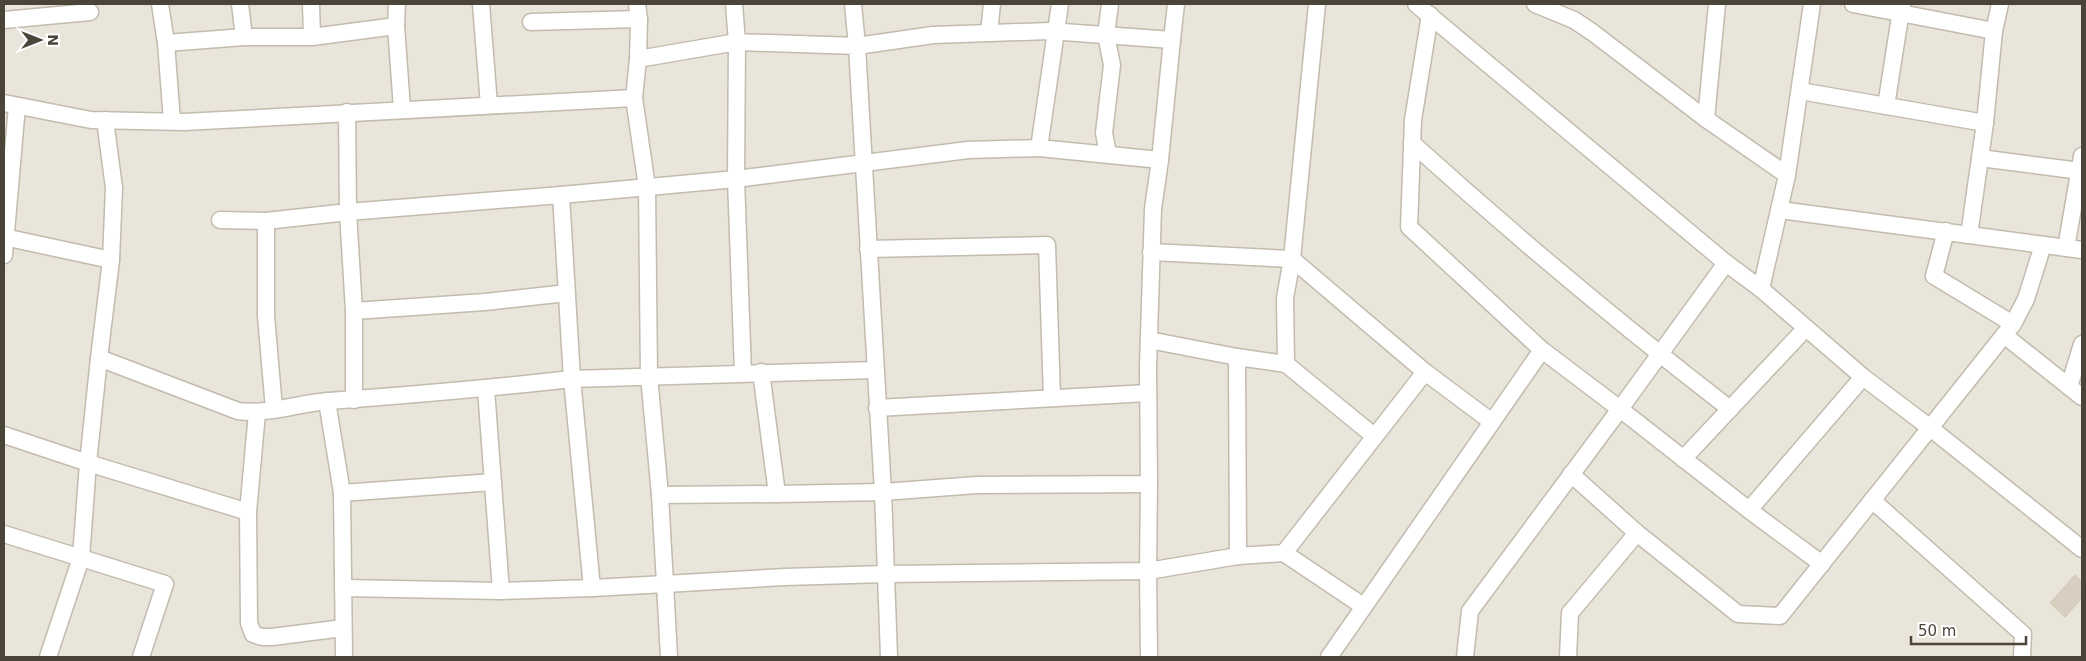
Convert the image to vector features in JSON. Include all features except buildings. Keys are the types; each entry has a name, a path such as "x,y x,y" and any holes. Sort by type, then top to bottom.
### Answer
{"street":[{"path":"160,4 166,43 172,121"},
{"path":"240,4 244,37"},
{"path":"311,4 312,37"},
{"path":"397,4 396,26 402,109"},
{"path":"481,4 489,105"},
{"path":"734,4 737,42 736,180 743,373"},
{"path":"853,4 883,492 889,657"},
{"path":"989,33 992,4"},
{"path":"1039,148 1060,4"},
{"path":"1108,154 1104,132 1112,65 1106,35 1110,4"},
{"path":"1149,657 1148,340 1151,252 1153,209 1176,4"},
{"path":"1286,364 1285,298 1292,259 1317,4"},
{"path":"1416,4 1726,263 1761,289 1805,329 1863,377 2082,548"},
{"path":"1535,4 1574,20 1592,32 1706,119 1787,175"},
{"path":"1706,119 1717,4"},
{"path":"1761,289 1787,175 1812,4"},
{"path":"1853,4 1901,8 1994,31"},
{"path":"1969,235 1985,123 1994,31 2000,4"},
{"path":"1886,106 1901,8"},
{"path":"531,22 638,11 638,59 634,98 646,187 649,376 660,495 669,657"},
{"path":"4,20 90,12"},
{"path":"1430,15 1414,120 1409,227 1542,350 1822,564"},
{"path":"166,43 244,37 312,37 396,26"},
{"path":"638,59 737,42 857,46 933,35 989,33 1057,31 1172,40"},
{"path":"1800,92 1985,123"},
{"path":"4,255 10,104 91,120 172,121 634,98"},
{"path":"347,112 348,212 354,311 354,400"},
{"path":"48,657 81,558 88,463 111,260 114,188 104,120"},
{"path":"1412,143 1482,206 1602,308 1730,409"},
{"path":"220,220 266,222 348,212 736,180 968,150 1039,148 1160,160"},
{"path":"1780,210 2074,249 2081,163 1980,158"},
{"path":"561,195 572,379 592,588"},
{"path":"266,222 266,316 274,409"},
{"path":"1946,232 1934,276 2008,330 2082,397"},
{"path":"5,238 111,260"},
{"path":"868,249 1047,245 1052,398"},
{"path":"1571,474 1637,533 1738,614 1780,616 2008,330 2026,299 2043,245"},
{"path":"1151,252 1292,259 1425,372 1492,422"},
{"path":"1465,657 1470,611 1726,263"},
{"path":"354,311 484,302 567,293"},
{"path":"1683,459 1805,329"},
{"path":"1148,340 1286,364 1374,436"},
{"path":"2069,387 2082,344"},
{"path":"1328,657 1542,350"},
{"path":"1237,357 1238,556"},
{"path":"99,358 248,412 327,401 486,389 572,379 875,370"},
{"path":"761,372 777,494"},
{"path":"1284,553 1425,372"},
{"path":"1749,510 1863,377"},
{"path":"486,389 501,591"},
{"path":"877,408 1148,393"},
{"path":"327,401 342,493 344,657"},
{"path":"248,412 249,623 253,634 262,637 343,628"},
{"path":"4,435 248,512"},
{"path":"342,493 493,482"},
{"path":"660,495 883,492 977,485 1149,484"},
{"path":"1872,500 2023,634 2022,657"},
{"path":"1568,657 1570,613 1637,533"},
{"path":"4,536 165,584 141,657"},
{"path":"343,588 501,591 785,577 1148,571 1238,556 1284,553 1363,606"}],"shaded area":[{"path":"4,4 2082,4 2082,657 4,657"}]}
